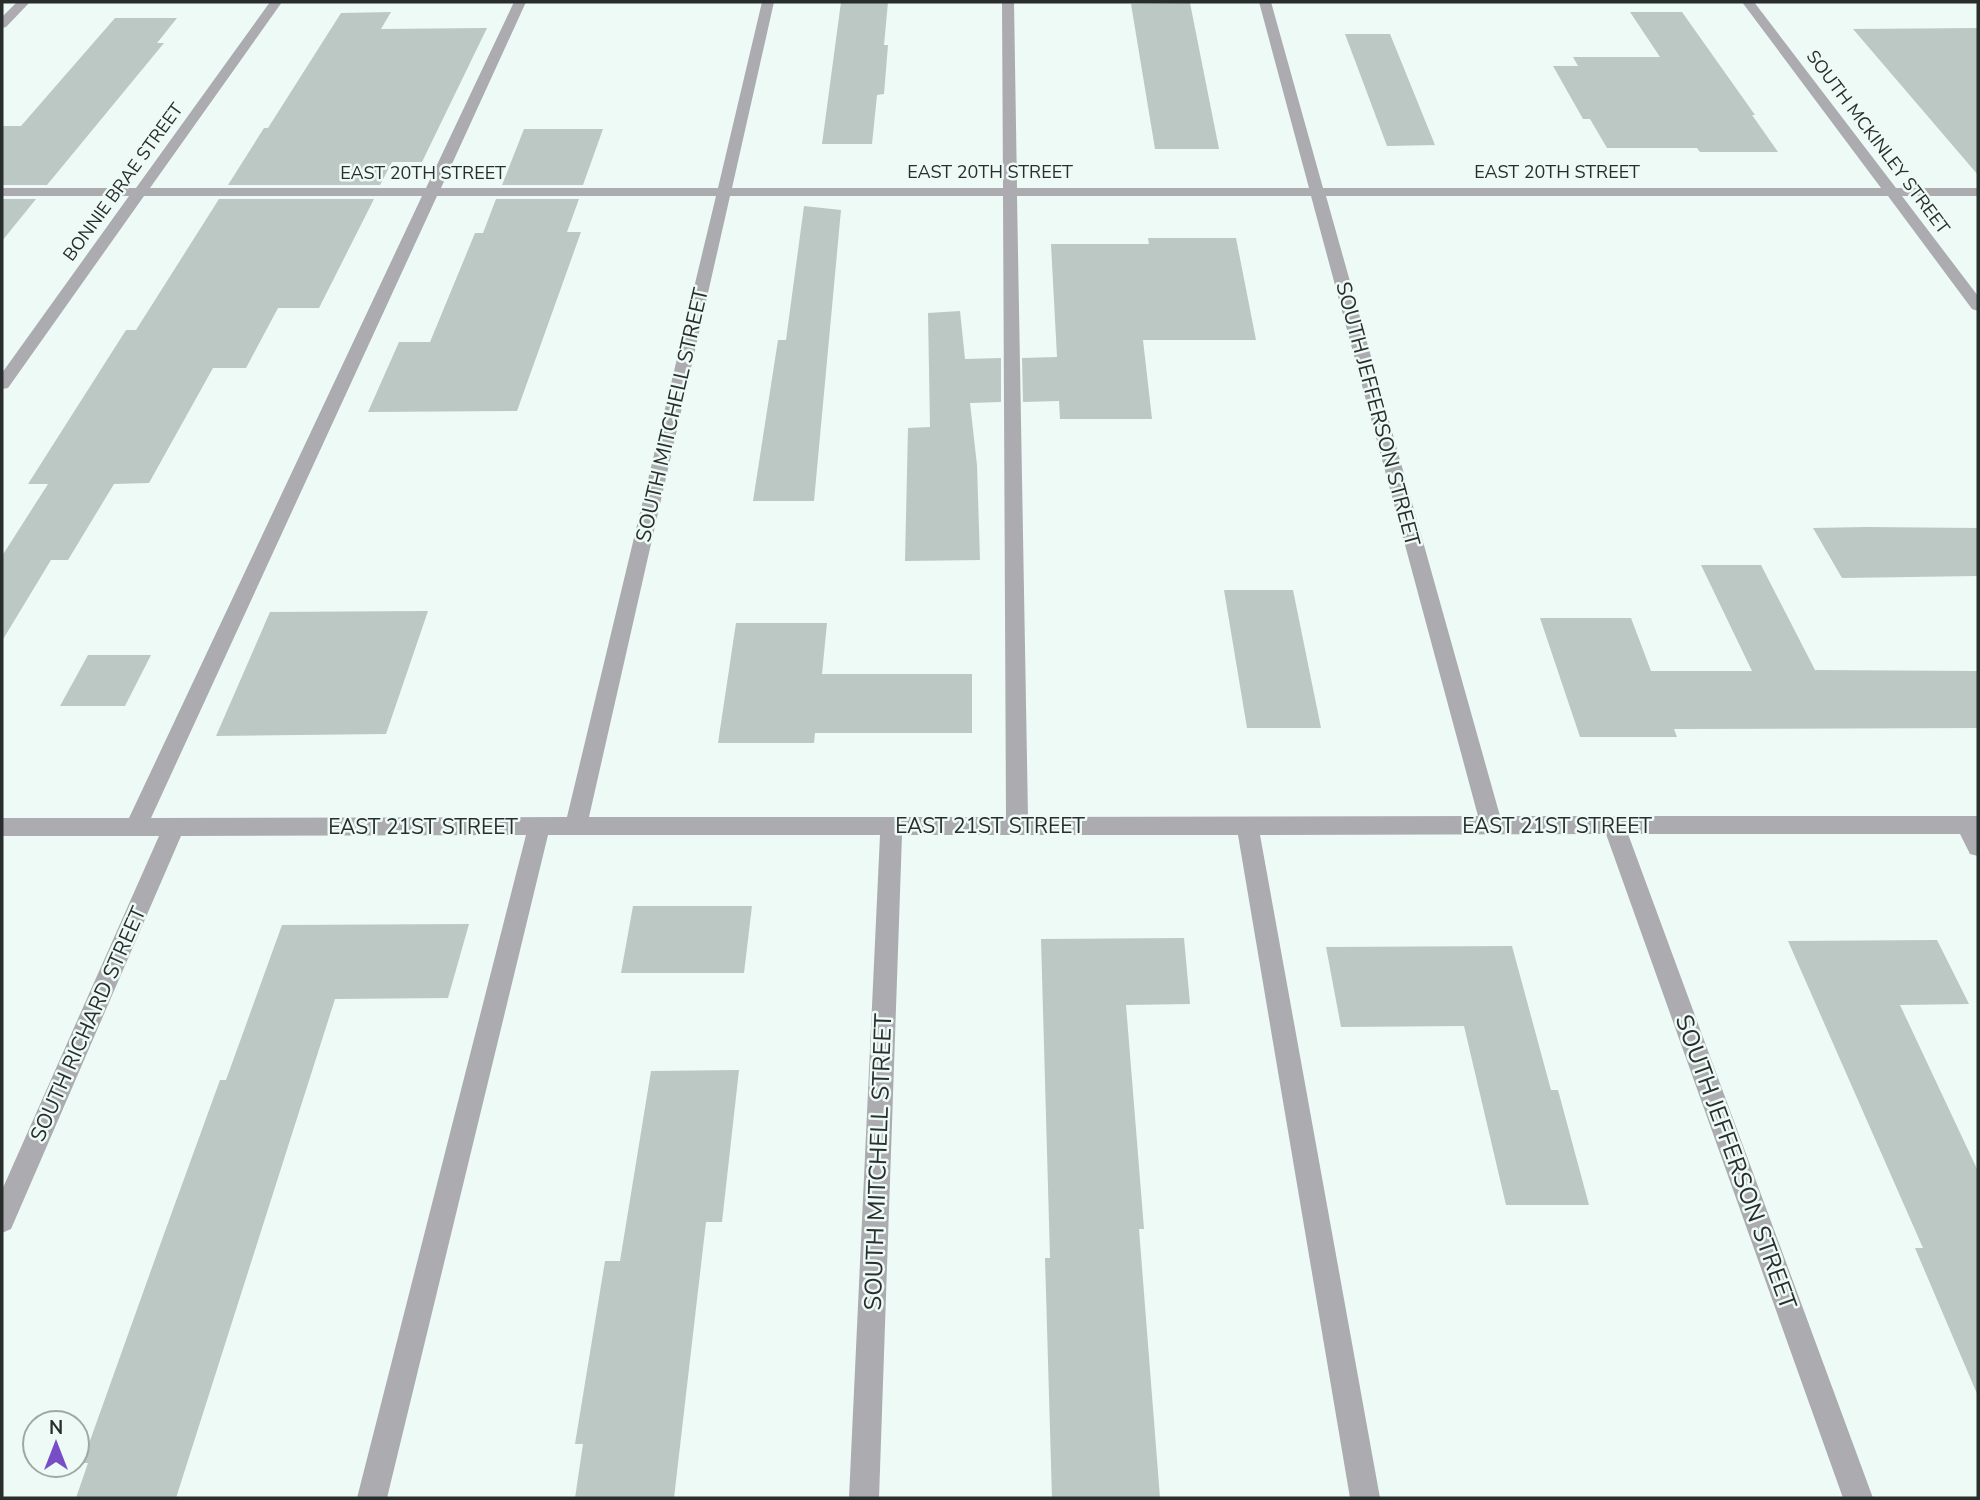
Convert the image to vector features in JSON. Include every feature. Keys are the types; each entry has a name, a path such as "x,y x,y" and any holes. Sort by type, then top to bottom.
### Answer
{"street":[{"path":"2,24 24,2"},
{"name":"BONNIE BRAE STREET","path":"2,384 276,2"},
{"path":"136,827 520,2"},
{"name":"SOUTH MITCHELL STREET","path":"576,827 768,2"},
{"path":"1008,2 1017,827"},
{"name":"SOUTH JEFFERSON STREET","path":"1265,2 1492,827"},
{"name":"SOUTH MCKINLEY STREET","path":"1748,2 1978,306"},
{"name":"EAST 20TH STREET","path":"2,192 1978,192"},
{"path":"1972,826 1978,847"},
{"name":"EAST 21ST STREET","path":"2,827 1972,826"},
{"name":"SOUTH RICHARD STREET","path":"2,1220 174,827"},
{"path":"372,1498 539,827"},
{"name":"SOUTH MITCHELL STREET","path":"864,1498 891,827"},
{"path":"1247,827 1365,1498"},
{"name":"SOUTH JEFFERSON STREET","path":"1614,827 1858,1498"}],"building":[{"path":"841,2 888,2 884,45 888,45 884,94 877,95 872,144 822,144"},
{"path":"1190,3 1219,149 1155,149 1131,4"},
{"path":"391,12 381,29 487,28 422,162 392,162 380,185 228,185 264,128 268,128 341,13"},
{"path":"1630,12 1682,12 1778,152 1700,152 1697,148 1607,148 1590,119 1583,119 1553,66 1578,66 1573,57 1660,57"},
{"path":"115,18 177,18 157,43 164,43 47,185 2,185 2,126 21,126"},
{"path":"1978,28 1978,175 1853,29"},
{"path":"1345,34 1390,34 1435,145 1387,146"},
{"path":"524,129 603,129 583,185 502,185"},
{"path":"2,199 36,199 2,241"},
{"path":"219,199 374,199 319,308 278,308 246,368 213,368 149,483 114,484 68,560 51,560 2,641 2,556 48,484 28,484 126,330 136,330"},
{"path":"496,199 579,199 567,232 581,232 517,411 368,412 399,342 430,342 475,233 483,233"},
{"path":"804,206 841,210 814,501 753,501 778,340 786,340"},
{"path":"1148,238 1236,238 1256,340 1143,340 1152,419 1060,419 1059,401 1023,402 1022,358 1057,357 1051,244 1149,244"},
{"path":"960,311 965,359 1001,358 1001,402 970,403 977,465 980,560 905,561 908,428 930,427 928,313"},
{"path":"1813,528 1978,528 1978,576 1842,578"},
{"path":"1701,565 1761,565 1815,670 1978,671 1978,728 1674,729 1677,737 1580,737 1540,618 1631,618 1651,671 1752,671"},
{"path":"1224,590 1293,590 1321,728 1247,728"},
{"path":"428,611 386,734 216,736 270,612"},
{"path":"736,623 827,623 822,674 972,674 972,733 815,733 814,743 718,743"},
{"path":"88,655 151,655 125,706 60,706"},
{"path":"633,906 752,906 744,973 621,973"},
{"path":"469,924 448,998 335,999 176,1498 76,1498 83,1479 91,1479 91,1438 220,1080 226,1080 282,925"},
{"path":"1184,938 1190,1004 1126,1005 1144,1229 1139,1229 1160,1498 1052,1498 1045,1258 1050,1258 1041,939"},
{"path":"1937,940 1969,1004 1900,1005 1978,1171 1978,1396 1915,1248 1923,1248 1788,941"},
{"path":"1512,946 1551,1090 1558,1090 1589,1205 1506,1205 1464,1026 1341,1027 1326,947"},
{"path":"739,1070 722,1222 706,1222 674,1498 575,1498 583,1444 575,1444 605,1261 620,1261 651,1071"}]}
